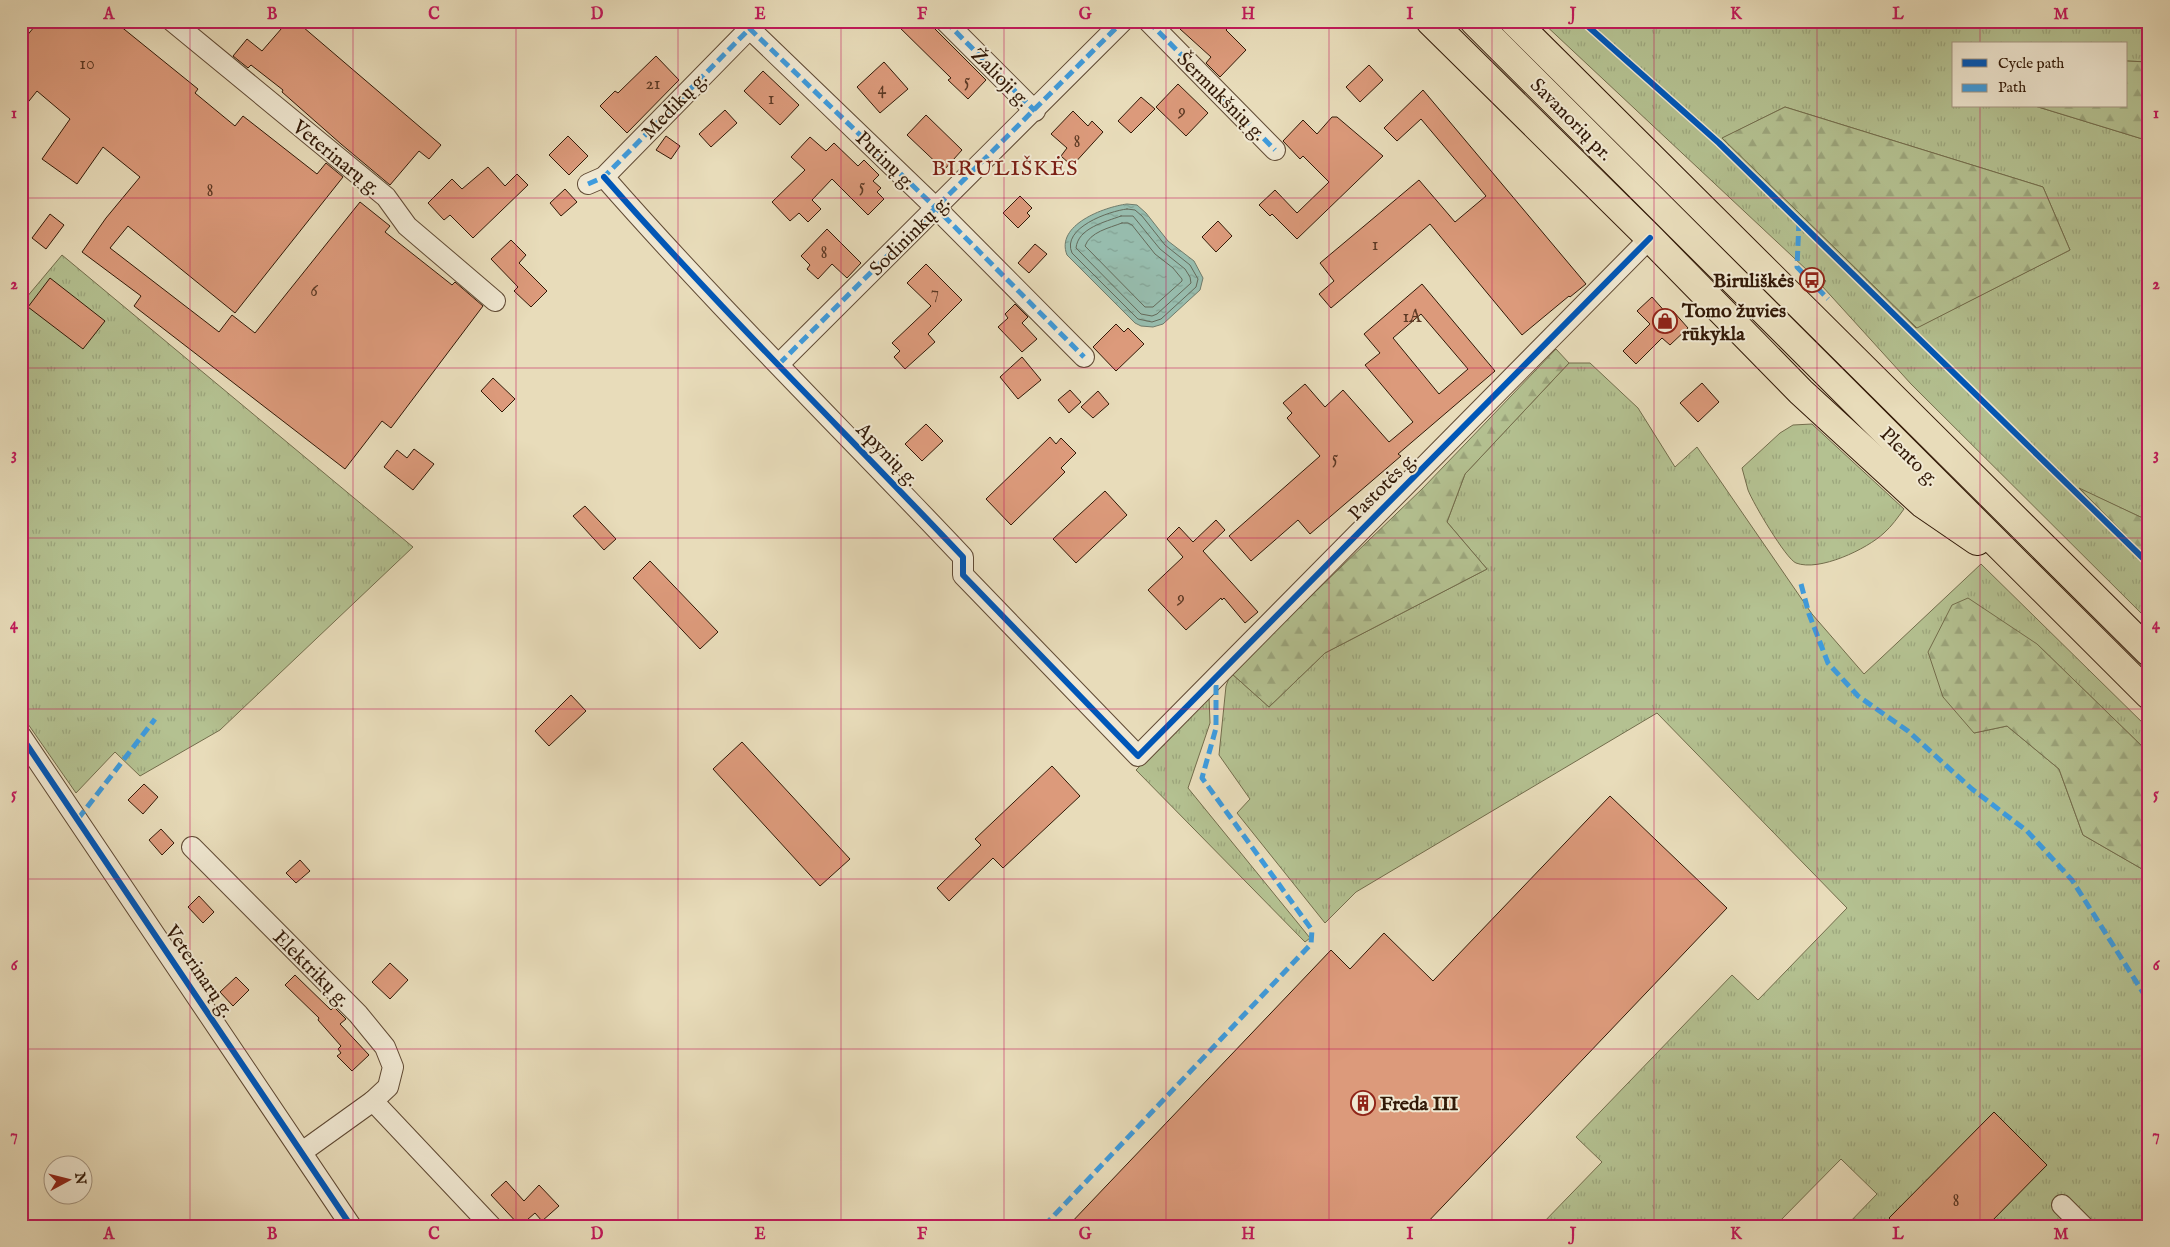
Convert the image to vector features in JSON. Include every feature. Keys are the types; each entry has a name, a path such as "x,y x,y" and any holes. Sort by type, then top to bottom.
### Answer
{"highway":[{"path":"1430,21 1650,238 1801,392 1923,504 2037,584"},
{"name":"Savanorių pr.","path":"1474,21 1671,218"},
{"name":"Savanorių pr.","path":"1514,21 1691,196"},
{"name":"Plento g.","path":"1691,196 2149,652"},
{"name":"Plento g.","path":"1671,218 2149,695"}],"street":[{"name":"Veterinarų g.","path":"172,21 386,197 407,226 494,301"},
{"name":"Žalioji g.","path":"945,21 1035,111"},
{"name":"Sodininkų g.","path":"779,364 1035,111 1123,21"},
{"name":"Šermukšnių g.","path":"1148,21 1275,150"},
{"name":"Medikų g.","path":"596,180 753,25"},
{"name":"Putinų g.","path":"753,25 1084,357"},
{"name":"Apynių g.","path":"596,180 779,364 963,557 963,575 1138,756"},
{"name":"Pastotės g.","path":"1138,756 1650,238"},
{"name":"Veterinarų g.","path":"21,736 351,1226"},
{"name":"Elektrikų g.","path":"192,847 358,1014 385,1047 393,1067 388,1087 373,1101 302,1152"},
{"path":"373,1101 491,1226"},
{"path":"2062,1205 2083,1226"}],"green space":[{"path":"1541,21 2149,21 2149,62 2128,61 2128,42 1952,42 1952,108 2042,108 2149,141 2149,521 2080,489 2149,559 2149,621 1911,384 1822,286 1826,281 1812,267 1808,271","holes":["1785,107 2043,187 2070,250 1916,328 1723,138"]},
{"path":"2128,61 2149,62 2149,141 2042,108 2128,108"},
{"path":"1785,107 2043,187 2070,250 1917,328 1722,138"},
{"path":"62,255 413,547 220,730 140,776 115,752 76,793 21,714 21,304"},
{"path":"1556,349 1569,363 1465,474 1447,522 1487,569 1325,653 1269,707 1231,673 1423,488"},
{"path":"1569,363 1590,363 1638,408 1675,467 1697,447 1812,614 1864,674 1981,564 2149,729 2149,753 2037,644 1974,733 2007,726 2059,769 2083,835 2149,873 2149,1226 1846,1226 1877,1194 1841,1159 1775,1226 1540,1226 1602,1162 1576,1137 1732,975 1758,1000 1847,908 1657,713 1356,892 1325,923 1237,813 1250,799 1219,755 1226,686 1231,673 1269,707 1325,653 1487,569 1447,522 1465,474"},
{"path":"1812,424 1904,509 1887,530 1866,546 1829,562 1806,565 1796,563 1791,559 1778,542 1751,497 1742,468 1780,433 1793,425"},
{"path":"2079,488 2149,521 2149,559"},
{"path":"1968,598 2037,644 2149,753 2149,873 2083,835 2059,769 2007,726 1974,733 1943,697 1928,652 1952,605"},
{"path":"1209,697 1210,723 1188,788 1310,938 1305,942 1136,770"}],"water":[{"path":"1127,204 1137,205 1146,213 1168,241 1194,261 1203,278 1200,290 1163,324 1153,327 1141,326 1135,323 1067,255 1065,244 1068,235 1075,226 1084,219 1106,209"}],"building":[{"path":"39,21 114,21 198,89 195,93 235,126 243,116 317,174 326,163 343,177 235,313 128,226 110,248 219,332 232,315 255,333 360,202 390,226 385,232 452,285 455,282 483,306 391,428 382,421 345,469 134,306 141,296 82,252 106,218 140,177 103,147 77,184 42,159 70,119 37,91 21,111 21,43"},
{"path":"288,21 296,21 441,145 429,159 419,151 390,185 282,92 283,90 251,65 248,68 233,56 247,39 262,51"},
{"path":"893,21 927,21 986,80 968,99 948,80 951,78"},
{"path":"1187,21 1234,21 1226,30 1246,50 1220,77 1206,63 1211,57 1180,29"},
{"path":"656,56 679,80 627,133 600,106 615,91 618,93"},
{"path":"884,62 908,89 880,113 857,87"},
{"path":"1369,65 1383,80 1360,102 1346,87"},
{"path":"763,71 799,105 780,125 744,91"},
{"path":"1178,84 1208,113 1186,136 1156,107"},
{"path":"1423,90 1586,284 1522,335 1430,224 1331,308 1319,294 1334,281 1320,263 1419,180 1455,222 1486,196 1421,119 1397,141 1384,128"},
{"path":"1141,97 1155,109 1131,133 1118,121"},
{"path":"725,110 737,123 711,147 699,134"},
{"path":"1073,111 1088,126 1092,121 1103,132 1072,166 1061,156 1067,148 1051,134"},
{"path":"926,115 962,150 944,170 907,135"},
{"path":"1332,117 1337,117 1383,156 1297,239 1272,214 1270,216 1259,205 1275,190 1297,213 1329,182 1303,156 1300,159 1283,141 1303,120 1317,134"},
{"path":"568,136 588,156 569,175 549,155"},
{"path":"666,136 680,146 671,159 656,150"},
{"path":"810,137 826,151 834,143 858,166 864,160 879,175 873,181 881,188 877,192 884,199 868,215 832,179 812,200 821,209 808,222 799,213 790,221 772,202 805,170 791,157"},
{"path":"488,167 505,186 517,174 528,185 473,238 450,215 444,220 428,203 452,179 462,189"},
{"path":"565,189 577,202 561,216 550,203"},
{"path":"1020,196 1032,208 1027,213 1030,216 1018,228 1003,213"},
{"path":"50,214 64,225 46,249 32,238"},
{"path":"1218,221 1232,236 1216,252 1202,237"},
{"path":"827,229 861,263 847,278 832,264 818,279 807,269 810,265 801,256"},
{"path":"511,240 526,255 519,263 547,291 531,307 514,291 518,287 491,259"},
{"path":"1035,244 1047,254 1029,273 1018,263"},
{"path":"926,264 962,300 928,334 935,342 905,369 894,357 900,351 892,343 931,306 907,283"},
{"path":"50,278 105,321 83,349 28,307"},
{"path":"1422,284 1495,371 1398,454 1401,456 1310,534 1298,520 1251,561 1229,536 1320,456 1287,418 1292,413 1283,403 1305,384 1325,407 1343,390 1389,442 1413,422 1365,365 1380,353 1364,334","holes":["1421,314 1468,369 1439,394 1393,338"]},
{"name":"Tomo žuvies rūkykla","path":"1652,297 1668,315 1673,311 1688,328 1670,345 1662,338 1636,364 1623,351 1650,324 1637,311"},
{"path":"1015,304 1028,317 1022,323 1037,339 1022,352 998,327 1008,318 1005,314"},
{"path":"1116,324 1124,332 1128,328 1144,344 1116,371 1093,347"},
{"path":"1022,357 1041,380 1018,399 1000,377"},
{"path":"493,378 515,399 502,412 481,391"},
{"path":"1702,383 1719,402 1698,422 1680,403"},
{"path":"1070,390 1081,402 1069,413 1058,400"},
{"path":"1098,391 1109,404 1093,418 1081,407"},
{"path":"926,424 943,441 922,461 905,444"},
{"path":"1050,437 1056,444 1061,438 1076,453 1061,468 1065,472 1011,525 986,499"},
{"path":"414,449 434,464 413,490 384,467 397,450 407,458"},
{"path":"1105,491 1127,515 1076,563 1053,539"},
{"path":"585,506 616,539 604,550 573,516"},
{"path":"1216,520 1225,530 1203,551 1258,612 1245,623 1224,598 1222,600 1221,598 1186,630 1148,590 1183,557 1167,539 1179,527 1193,542"},
{"path":"650,561 718,632 700,649 633,578"},
{"path":"571,695 586,711 549,746 535,731"},
{"path":"742,742 850,859 820,886 713,769"},
{"path":"1052,766 1080,796 1003,868 993,858 949,901 937,888 981,845 975,839"},
{"path":"144,784 158,797 143,814 128,800"},
{"name":"Freda III","path":"1610,796 1727,908 1424,1226 1068,1226 1331,950 1350,969 1384,933 1433,981"},
{"path":"161,829 174,843 162,855 149,840"},
{"path":"300,860 310,871 296,883 286,873"},
{"path":"199,896 214,912 203,923 188,907"},
{"path":"390,963 408,980 390,999 372,982"},
{"path":"295,975 331,1010 334,1007 346,1019 340,1024 369,1055 352,1071 337,1056 341,1053 338,1049 341,1046 318,1020 319,1018 285,985"},
{"path":"236,977 249,990 233,1006 220,992"},
{"path":"1994,1112 2047,1165 1987,1226 1897,1226 1889,1218"},
{"path":"506,1181 524,1201 539,1185 559,1206 542,1221 535,1213 520,1226 491,1195"}],"marked path":[{"path":"588,184 604,177 757,21"},
{"path":"945,21 1035,111"},
{"path":"779,364 1123,21"},
{"path":"1148,21 1275,150"},
{"path":"749,28 937,209 1084,357"},
{"path":"1799,221 1797,267 1828,299"},
{"path":"1801,584 1809,614 1828,663 1858,696 1908,731 1972,789 2027,831 2072,880 2149,1002"},
{"path":"1044,1226 1311,944 1312,930 1202,778 1216,728 1216,678"},
{"path":"78,819 155,719"}],"cycle path":[{"path":"1582,21 1719,143 2149,564"},
{"path":"604,177 736,321 963,557 963,575 1138,756 1650,238"},
{"path":"21,736 351,1226"}],"place":[{"name":"Biruliškės","path":"1812,280"},
{"name":"Tomo žuvies rūkykla","path":"1665,321"},
{"name":"Freda III","path":"1363,1103"}],"district":[{"name":"BIRULIŠKĖS","path":"1005,167"}]}
